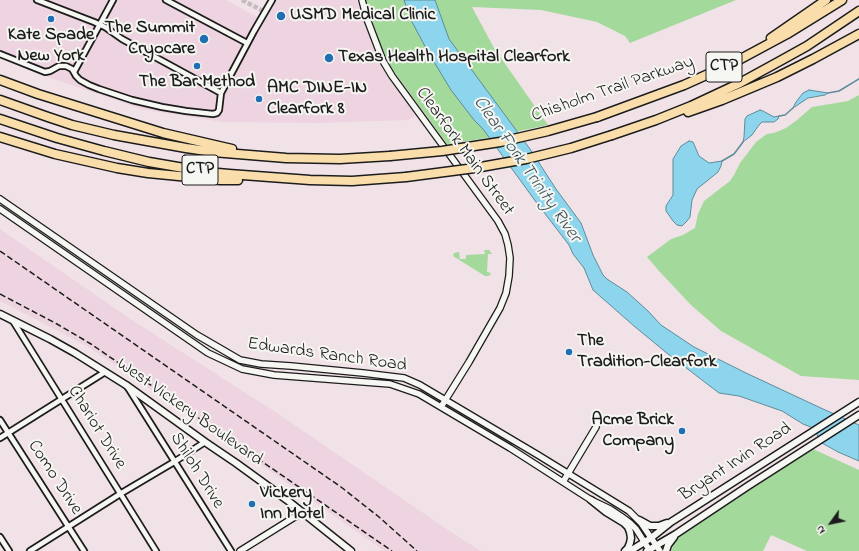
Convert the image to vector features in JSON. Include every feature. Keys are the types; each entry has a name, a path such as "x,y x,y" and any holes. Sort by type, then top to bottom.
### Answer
{"highway":[{"path":"735,62 826,0"},
{"name":"Chisholm Trail Parkway","path":"0,100 72,125 114,135 193,149 268,157 312,159 390,156 442,151 500,142 548,131 597,117 658,95 735,62 787,34 842,0"},
{"name":"CTP","path":"0,119 77,144 149,162 188,169 229,174 310,180 352,181 406,177 475,168 526,159 571,148 656,120 709,98 758,74 807,46 859,11"},
{"path":"656,120 689,112 746,91 806,63 859,34"},
{"path":"0,80 38,94 163,133 268,157"},
{"path":"0,137 44,151 117,168 148,173 220,180 310,180"}],"main road":[{"name":"West Vickery Boulevard","path":"0,314 62,346 126,385 242,468 351,551"},
{"name":"Bryant Irvin Road","path":"630,551 651,538 671,522 857,404"},
{"name":"Bryant Irvin Road","path":"649,551 658,548 676,534 748,486 859,415"},
{"path":"592,500 606,512 628,527 631,538 628,548 625,551"},
{"path":"639,520 650,526 659,526 671,522"},
{"path":"666,551 668,545 676,534"}],"street":[{"path":"37,0 100,25 122,39 221,93"},
{"path":"74,72 113,0"},
{"path":"166,0 247,44"},
{"path":"0,54 45,72 62,66 70,68 80,80 99,89 132,100 162,107 213,114 217,113 220,108 221,93 272,0"},
{"name":"Clearfork Main Street","path":"362,0 367,19 383,61 392,76 498,221 505,234 508,245 510,258 509,276 506,293 500,308 441,407"},
{"name":"Edwards Ranch Road","path":"0,199 197,334 240,360 261,364 404,378 420,385 629,511 639,520 658,548"},
{"name":"Edwards Ranch Road","path":"0,209 215,357 242,369 274,375 390,384 419,394 592,500 610,509 636,529 649,551"},
{"name":"Chariot Drive","path":"12,320 156,551"},
{"path":"208,352 213,344"},
{"path":"0,438 105,372"},
{"path":"371,383 372,374"},
{"name":"Shiloh Drive","path":"126,385 231,551"},
{"path":"563,482 596,427 598,416"},
{"name":"Como Drive","path":"0,420 84,551"},
{"path":"30,551 205,442"},
{"path":"506,446 512,445 531,451"},
{"path":"240,551 301,512"},
{"path":"0,537 9,551"}],"shaded area":[{"path":"0,0 226,0 259,18 262,23 275,0 357,0 375,52 385,73 416,115 408,120 318,123 222,122 141,109 0,59"},
{"path":"0,229 132,320 277,413 481,551 384,551 223,438 87,346 0,301"}],"green space":[{"path":"365,0 736,0 630,43 625,36 597,22 541,10 472,7 494,48 548,125 481,139 447,144 390,66 381,47"},
{"path":"859,95 859,380 801,376 721,331 691,305 647,257 671,239 683,235 695,228 698,214 704,201 730,181 740,163 756,142 767,134 786,128 812,107 848,101"},
{"path":"484,250 489,250 492,254 488,254 487,272 491,273 488,276 485,276 453,256 454,253 459,252 460,259 466,259 466,255 485,254"},
{"path":"813,449 859,470 859,551 807,551 771,535 763,551 671,551 677,537"}],"water":[{"name":"Clear Fork Trinity River","path":"404,0 435,0 449,39 530,149 556,189 581,223 593,255 603,275 627,292 661,325 694,347 746,373 859,425 859,461 822,443 813,428 803,424 782,411 739,396 719,393 668,354 593,290 584,268 573,254 569,245 483,129 474,120 451,90 411,20"},
{"path":"809,90 828,93 825,95 808,98 793,108 803,93"},
{"path":"760,110 774,117 779,116 778,119 774,122 762,122 752,135 743,142 745,119 747,116"},
{"path":"689,141 693,142 699,156 709,163 722,161 718,172 697,189 692,200 690,217 682,226 677,225 673,221 666,211 666,206 673,195 673,159 681,146"}],"waterway":[{"path":"828,93 839,91 859,79"},
{"path":"779,116 785,115 793,108"},
{"path":"722,161 734,154 743,142"}],"tunnel":[{"path":"242,0 265,12"}],"railway":[{"path":"0,251 341,487 379,517 417,551"},
{"path":"0,294 91,344 392,551"}],"place":[{"name":"USMD Medical Clinic","path":"281,16"},
{"name":"Kate Spade New York","path":"51,19"},
{"name":"The Summit Cryocare","path":"204,39"},
{"name":"Texas Health Hospital Clearfork","path":"329,58"},
{"name":"The Bar Method","path":"197,66"},
{"name":"AMC DINE-IN Clearfork 8","path":"259,99"},
{"name":"The Tradition-Clearfork","path":"569,352"},
{"name":"Acme Brick Company","path":"682,431"},
{"name":"Vickery Inn Motel","path":"252,504"}]}
